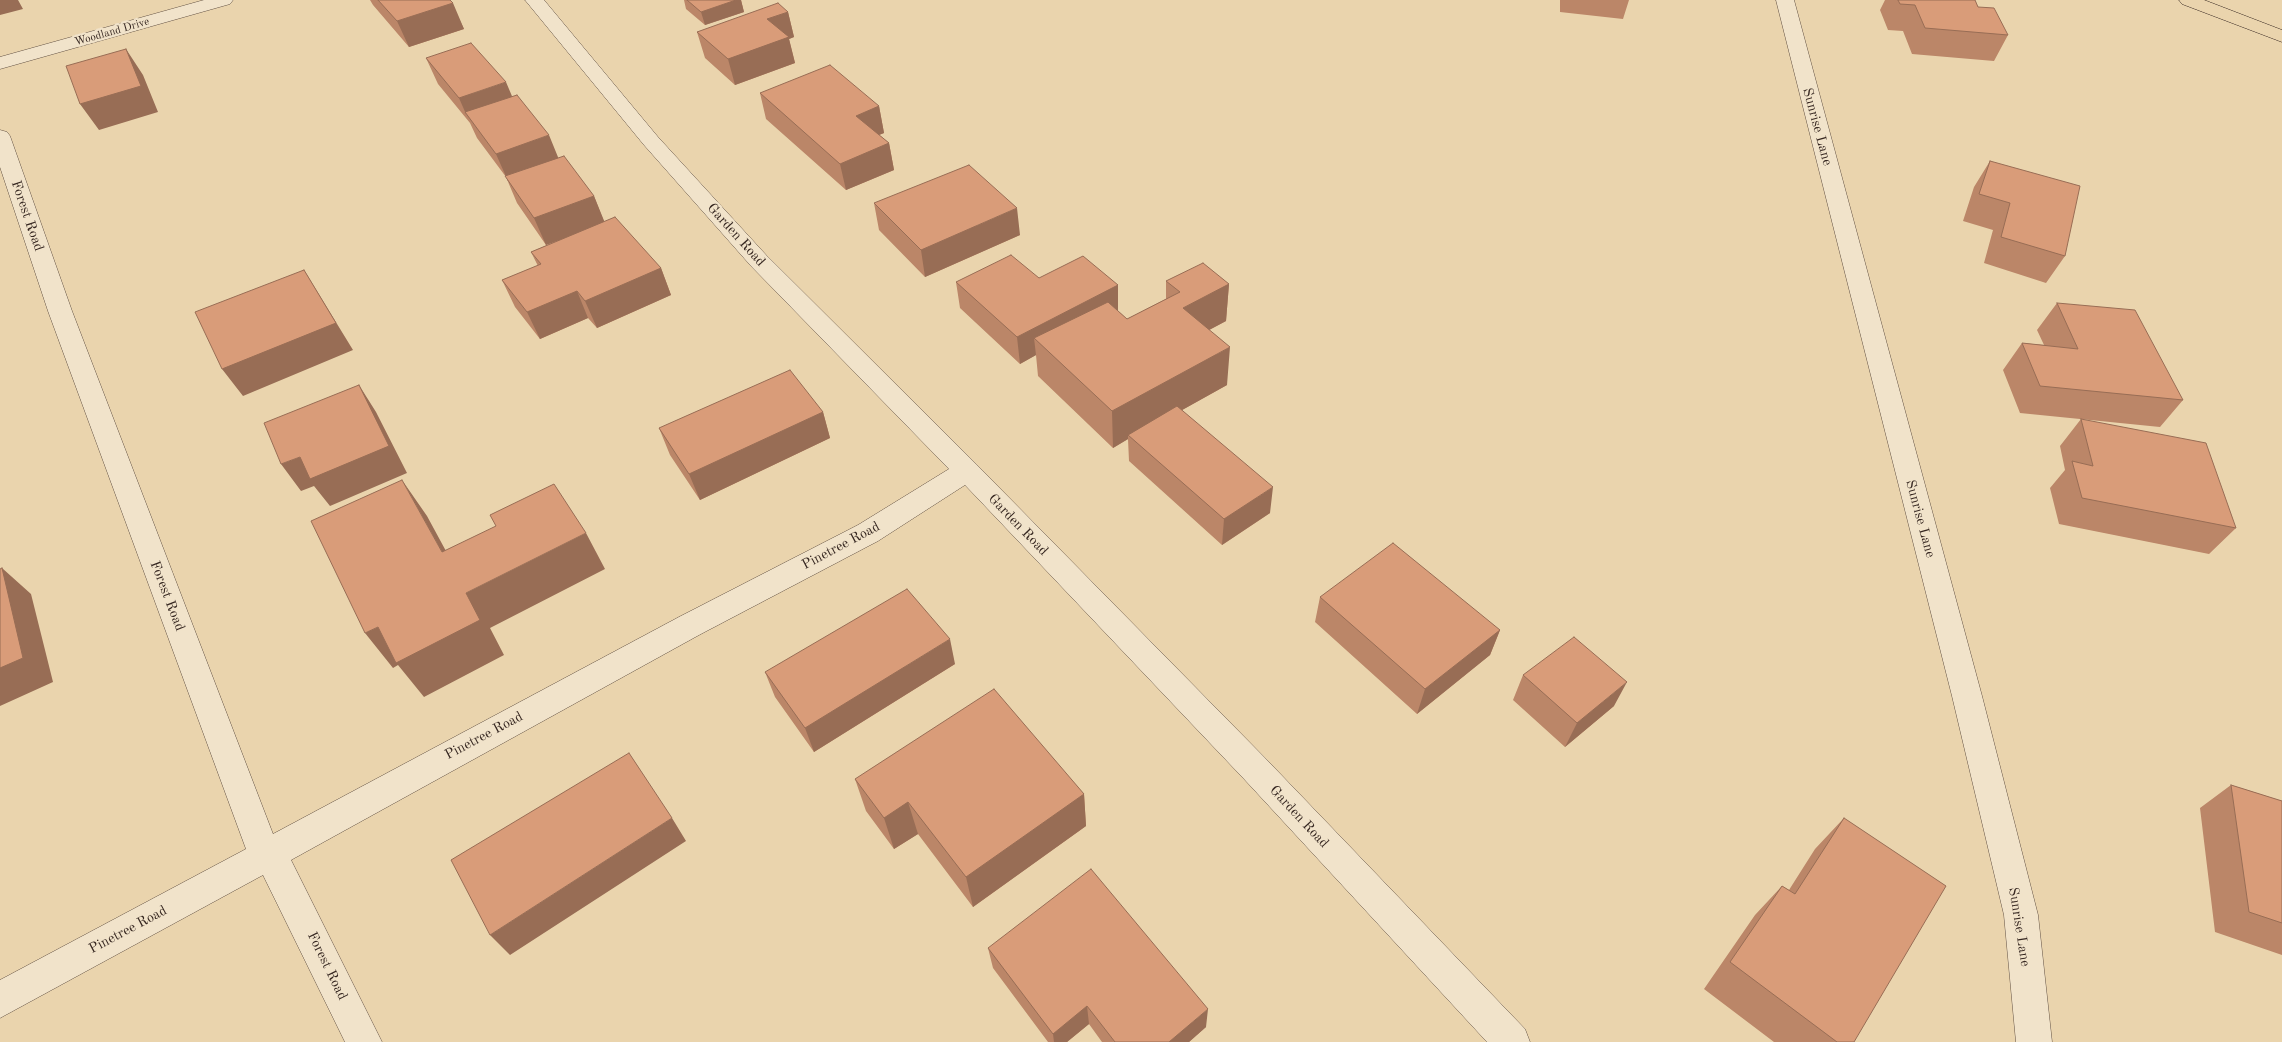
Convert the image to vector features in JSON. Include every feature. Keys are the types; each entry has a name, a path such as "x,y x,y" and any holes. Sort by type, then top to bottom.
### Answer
{"main road":[{"path":"2188,0 2282,36"}],"street":[{"name":"Woodland Drive","path":"0,63 224,0"},
{"name":"Garden Road","path":"534,0 651,141 759,261 967,471 1255,770 1512,1042"},
{"name":"Sunrise Lane","path":"1785,0 2021,915 2034,1042"},
{"name":"Forest Road","path":"0,136 60,312 265,856 275,864 287,886 364,1042"},
{"name":"Pinetree Road","path":"0,1000 689,626 868,533 967,471"}],"building":[{"path":"378,0 450,0 453,3 397,21"},
{"path":"687,0 736,0 701,12"},
{"path":"1898,0 1975,0 1978,7 1994,8 2008,35 1925,28 1915,5 1900,4"},
{"path":"778,3 788,12 767,19 789,37 728,59 697,32"},
{"path":"471,43 506,82 459,98 426,58"},
{"path":"126,49 141,86 80,104 66,66"},
{"path":"830,65 879,106 856,116 889,143 840,164 760,93"},
{"path":"517,95 549,135 496,154 465,112"},
{"path":"564,156 594,196 534,218 505,176"},
{"path":"1990,161 2080,186 2065,256 2001,237 2010,203 1979,194"},
{"path":"969,165 1017,208 921,250 874,203"},
{"path":"615,217 661,268 585,301 577,291 527,312 502,280 541,264 531,252"},
{"path":"1011,255 1039,278 1083,256 1118,285 1017,337 956,282"},
{"path":"1203,263 1229,284 1183,308 1230,347 1112,411 1034,338 1108,302 1127,319 1180,292 1166,281"},
{"path":"304,270 336,323 222,369 195,312"},
{"path":"2057,303 2135,310 2183,400 2040,386 2022,343 2078,349"},
{"path":"790,370 823,412 689,474 659,428"},
{"path":"359,385 389,446 310,479 300,457 281,464 264,423"},
{"path":"1177,406 1273,487 1224,519 1128,435"},
{"path":"2081,419 2206,443 2236,528 2082,498 2072,461 2093,466"},
{"path":"402,480 442,552 496,526 490,515 554,484 586,533 466,593 480,620 396,663 378,627 365,633 311,521"},
{"path":"1393,543 1500,630 1425,689 1320,597"},
{"path":"2,568 23,658 0,668 0,569"},
{"path":"907,589 950,639 805,728 765,672"},
{"path":"1574,637 1627,682 1577,723 1523,675"},
{"path":"994,689 1084,794 966,877 908,802 884,818 855,779"},
{"path":"629,753 672,818 490,935 451,860"},
{"path":"2231,785 2282,801 2282,923 2249,912"},
{"path":"1844,818 1946,886 1854,1042 1837,1042 1730,962 1782,886 1795,894"},
{"path":"1091,869 1208,1009 1169,1042 1115,1042 1087,1006 1053,1034 988,948"}]}
